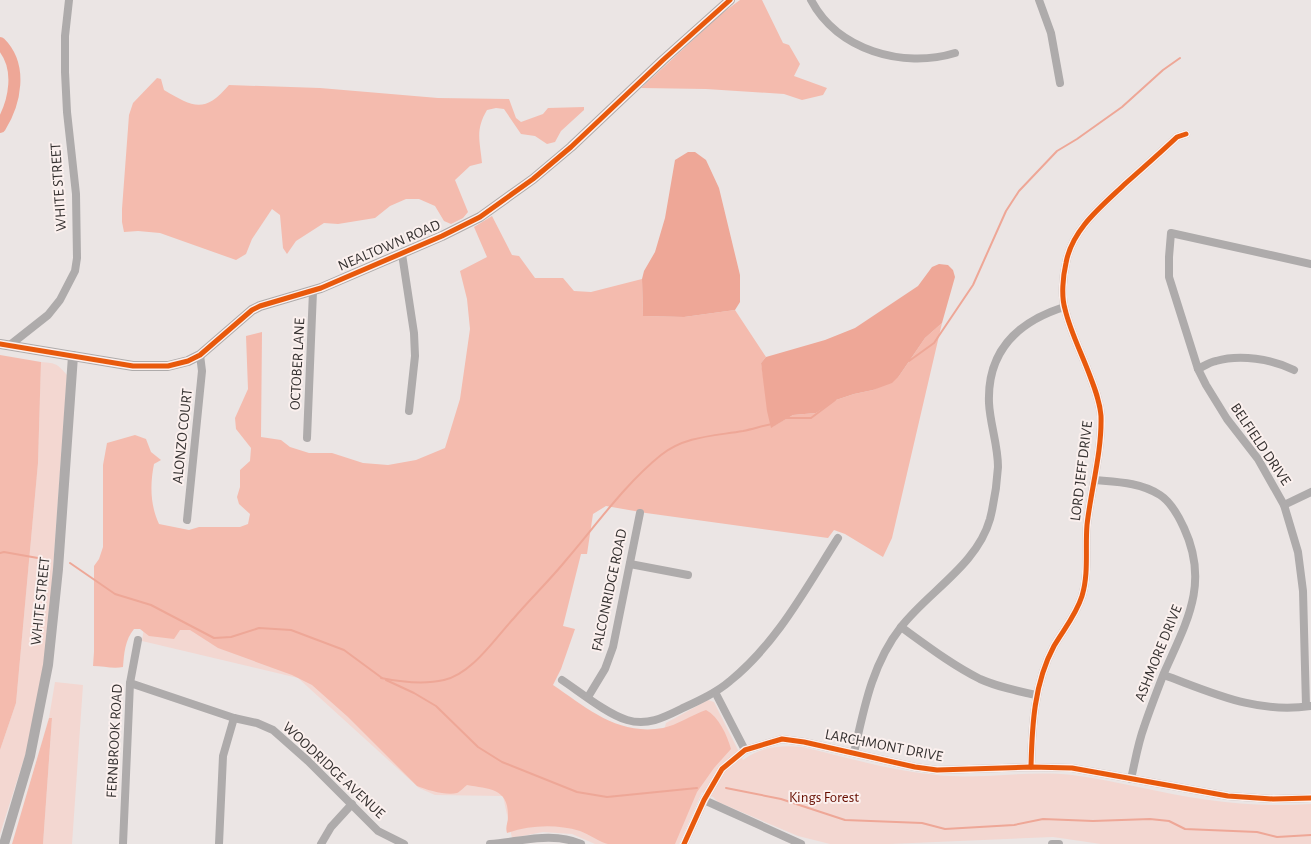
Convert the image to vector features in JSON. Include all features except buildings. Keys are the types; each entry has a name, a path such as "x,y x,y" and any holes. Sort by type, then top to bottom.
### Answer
{"street":[{"name":"WHITE STREET","path":"5,345 48,315 60,300 75,271 77,258 76,194 67,112 65,72 65,36 69,0"},
{"name":"NEALTOWN ROAD","path":"5,345 133,366 157,367 178,364 200,355 252,310 260,306 313,291 402,254 480,217 533,179 571,147 730,0"},
{"path":"811,0 816,10 832,27 852,42 867,49 888,55 922,59 943,57 955,53"},
{"path":"1039,0 1051,33 1060,83"},
{"name":"LORD JEFF DRIVE","path":"1031,767 1031,738 1036,696 1054,646 1071,620 1081,598 1087,576 1086,548 1100,432 1101,414 1097,396 1064,308 1066,263 1071,247 1082,228 1095,212 1177,137 1186,134"},
{"name":"BELFIELD DRIVE","path":"1309,706 1307,590 1298,552 1284,505 1258,458 1227,419 1198,369 1169,278 1168,257 1171,233 1311,264"},
{"path":"402,254 414,333 415,356 409,411"},
{"name":"OCTOBER LANE","path":"307,438 313,291"},
{"path":"854,753 872,681 885,651 912,614 966,562 978,545 990,521 998,466 989,403 990,380 995,364 1010,338 1022,328 1047,313 1064,308"},
{"name":"ALONZO COURT","path":"187,520 202,371 200,355"},
{"name":"WHITE STREET","path":"4,844 30,756 48,665 58,569 73,356"},
{"path":"1198,369 1215,361 1230,358 1253,359 1283,364 1294,370"},
{"name":"ASHMORE DRIVE","path":"1094,480 1136,484 1161,496 1173,508 1189,538 1194,558 1193,604 1187,625 1164,675 1143,729 1131,779"},
{"path":"1284,505 1311,492"},
{"name":"FALCONRIDGE ROAD","path":"588,698 605,669 614,646 640,513"},
{"path":"562,680 615,715 627,720 642,722 657,721 715,692 740,672 766,647 838,538"},
{"path":"630,564 688,575"},
{"path":"901,627 980,679 1004,688 1036,696"},
{"name":"FERNBROOK ROAD","path":"123,844 130,684 138,640"},
{"path":"1164,675 1239,702 1270,707 1309,706"},
{"name":"WOODRIDGE AVENUE","path":"130,684 234,718 257,723 273,730 308,761 378,831 404,844"},
{"path":"715,692 745,750"},
{"path":"219,844 223,756 234,718"},
{"name":"LARCHMONT DRIVE","path":"684,844 704,800 722,769 745,750 782,739 936,770 1031,767 1072,768 1228,796 1273,799 1311,798"},
{"path":"704,800 798,844"},
{"path":"321,844 331,827 352,804"},
{"path":"490,844 548,837 580,844"},
{"path":"1052,844 1059,844"}],"green space":[{"path":"41,362 56,365 67,375 47,651 29,743 0,834 0,750 16,703 38,463"},
{"name":"Kings Forest","path":"145,621 344,650 648,793 666,723 708,700 714,702 743,760 757,752 771,748 786,746 802,747 885,767 936,775 1072,775 1222,802 1260,805 1311,804 1311,844 1101,844 1053,837 889,844 830,844 798,836 718,802 713,797 702,792 679,844 595,844 572,834 543,832 512,838 503,796 435,795 419,788 298,678 142,641"},
{"path":"55,682 83,685 72,844 43,844 52,719 49,718"}],"shaded area":[{"path":"740,0 762,0 783,43 789,45 800,64 794,76 827,88 823,95 802,100 784,94 706,89 641,88 721,14"},
{"path":"157,78 161,79 164,90 183,101 199,105 213,100 229,85 320,88 438,98 509,99 516,118 521,122 543,114 548,108 584,107 584,110 561,131 555,142 547,144 535,136 521,134 504,109 487,110 480,130 482,163 470,166 455,180 468,212 463,218 451,224 444,221 435,206 419,199 406,199 390,206 375,218 338,224 324,223 296,241 287,254 283,248 280,215 272,209 252,239 246,254 236,260 160,233 124,232 122,209 129,115 133,103"},
{"path":"688,152 695,152 706,160 719,188 740,275 740,302 735,310 684,317 643,316 642,279 644,271 655,252 665,218 675,160"},
{"path":"492,216 512,255 519,256 535,278 563,278 574,291 591,292 642,279 643,316 684,317 735,310 766,357 761,363 772,427 793,415 816,413 836,400 873,390 899,376 925,338 942,323 892,538 883,557 845,534 834,530 828,538 606,506 593,514 587,554 581,554 563,626 575,629 561,669 553,685 591,711 617,724 632,728 663,728 706,710 719,722 731,749 714,768 697,792 675,844 608,844 580,831 553,826 525,828 507,833 507,807 501,795 490,789 467,785 459,792 453,794 431,791 417,786 348,717 312,685 292,675 218,648 190,630 180,630 174,639 149,636 140,629 134,629 127,642 123,667 93,666 94,566 99,559 103,547 103,465 107,443 135,435 146,439 151,452 161,460 154,464 151,487 152,502 159,524 189,530 199,527 240,527 248,524 250,514 239,504 237,497 240,487 240,470 250,461 251,448 236,429 235,418 248,389 246,336 262,332 261,437 281,440 290,447 309,453 332,453 363,463 388,465 416,460 445,448 460,399 470,329 467,299 460,271 487,257 474,227"},
{"path":"939,264 948,265 953,270 955,277 942,323 925,338 899,376 892,383 836,400 816,413 793,415 771,428 761,363 766,357 825,340 855,328 918,286 932,267"},
{"path":"0,355 41,362 38,463 16,703 0,750"},
{"path":"49,718 52,718 43,844 12,844"}],"waterway":[{"path":"0,43 12,62 14,73 13,96 0,127"},
{"path":"909,361 934,343 973,285 1006,211 1019,191 1057,151 1122,107 1163,70 1180,58"},
{"path":"786,418 811,418 835,400"},
{"path":"381,678 420,683 444,680 455,676 474,663 483,654 554,574 623,491 661,455 690,440 772,424"},
{"path":"0,553 4,552 49,560"},
{"path":"70,563 115,594 151,605 214,638 231,637 259,628 291,630 344,650 382,678"},
{"path":"386,680 436,706 478,747 502,762 577,792 607,797 697,788"},
{"path":"726,788 781,799 845,820 922,823 945,829 1014,825 1043,819 1093,821 1150,819 1169,821 1185,829 1257,832 1277,837 1311,835"}],"cycle path":[{"path":"0,344 133,366 168,366 188,361 200,355 252,310 260,306 321,288 442,236 480,217 533,179 571,147 730,0"},
{"path":"1031,767 1033,720 1042,675 1054,646 1070,622 1084,587 1087,525 1101,430 1101,416 1097,396 1070,326 1064,304 1063,286 1066,263 1075,239 1098,209 1177,137 1186,134"},
{"path":"684,844 704,800 722,769 745,750 782,739 937,770 1031,767 1072,768 1228,796 1273,799 1311,798"}]}
